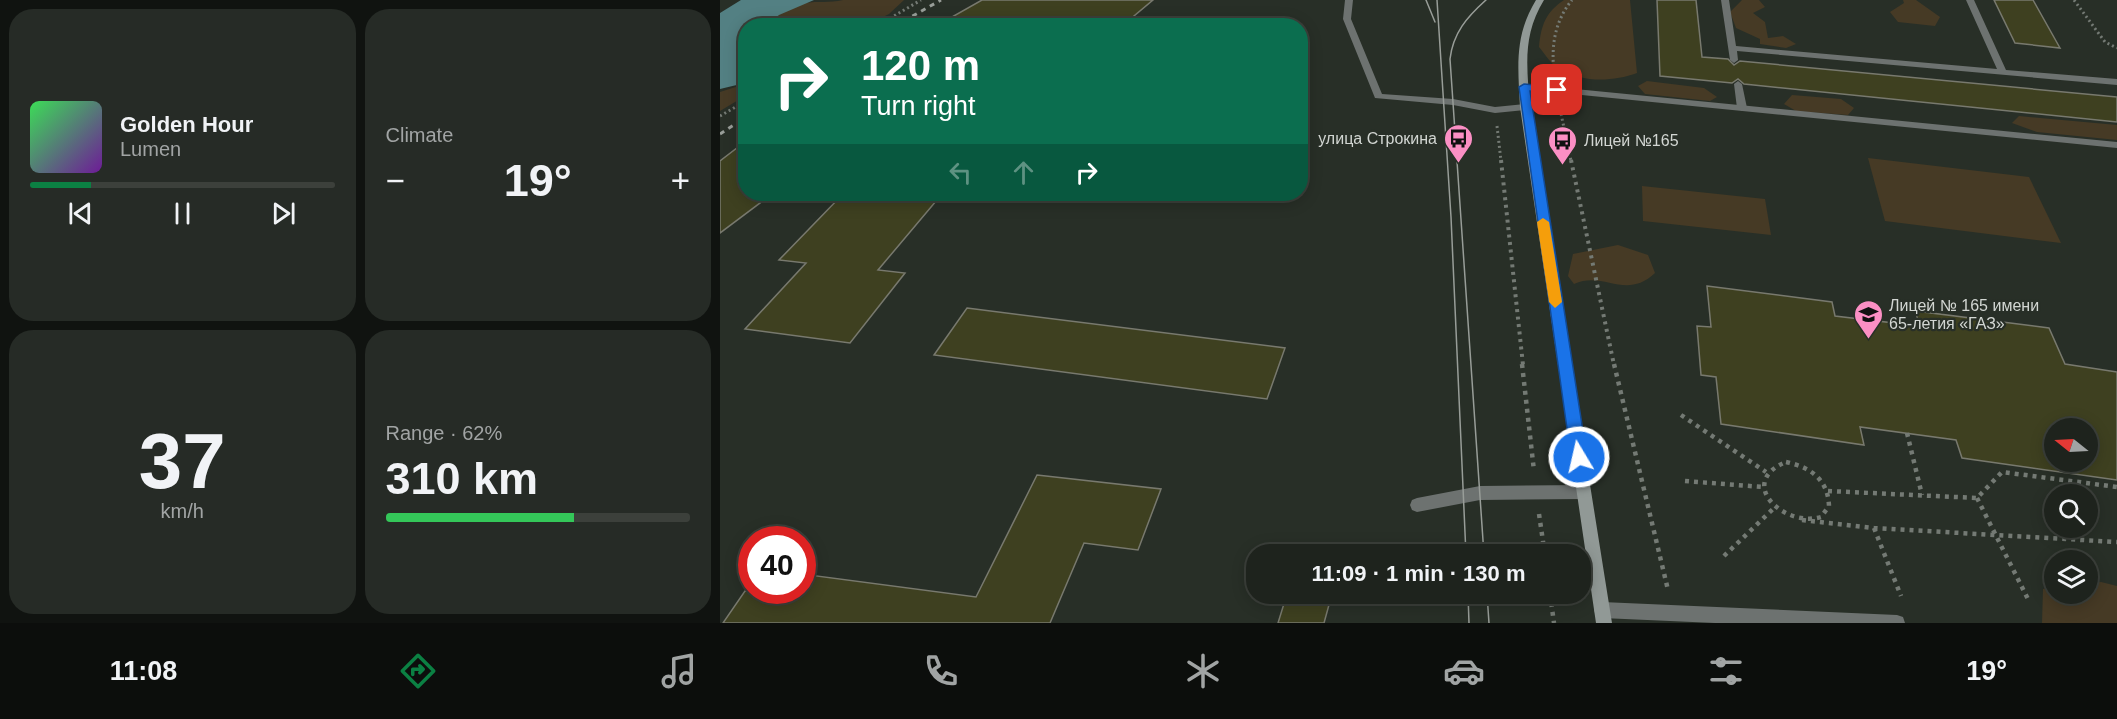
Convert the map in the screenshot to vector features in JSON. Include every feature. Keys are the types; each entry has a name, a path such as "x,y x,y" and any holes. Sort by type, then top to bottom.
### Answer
{"street":[{"path":"1349,0 1347,19 1378,96 1453,102 1495,110 1525,106"},
{"path":"1540,0 1533,10 1522,41 1525,106 1603,616 1673,613 1788,621 1897,623"},
{"path":"1725,0 1734,60"},
{"path":"1970,0 2003,72"},
{"path":"1732,48 2117,82"},
{"path":"1738,84 1742,108"},
{"path":"1524,87 2117,145"},
{"path":"1417,505 1480,493 1584,492"}],"path":[{"path":"891,18 921,0"},
{"path":"1572,0 1557,27 1551,51 1557,90 1587,248 1673,613"},
{"path":"2074,0 2105,42 2117,48"},
{"path":"720,116 738,106"},
{"path":"1495,110 1543,544"},
{"path":"1681,415 1766,472"},
{"path":"1907,433 1922,495"},
{"path":"1802,520 1815,520 1825,513 1830,504 1828,491 1816,475 1798,464 1786,462 1774,465 1766,472 1763,487 1775,507 1788,516 1802,520 1874,528 2117,542"},
{"path":"1828,491 1977,498 2002,472 2117,488"},
{"path":"1684,481 1763,487"},
{"path":"1977,498 2029,601"},
{"path":"1724,556 1775,507"},
{"path":"1874,528 1901,596"},
{"path":"1551,604 1554,623"}],"shaded area":[{"path":"904,0 881,18 773,18 794,6 833,1"},
{"path":"1564,0 1630,0 1637,73 1617,78 1587,79 1567,73 1553,64 1539,47 1540,39 1549,14"},
{"path":"1742,0 1759,0 1765,7 1753,13 1765,22 1768,38 1783,36 1796,44 1786,48 1760,44 1760,39 1736,28 1730,12"},
{"path":"1903,0 1916,0 1940,17 1935,26 1898,22 1890,12 1904,3"},
{"path":"1647,81 1704,88 1717,97 1710,101 1645,94 1638,86"},
{"path":"738,86 738,100 720,111 720,92"},
{"path":"1792,95 1841,99 1854,108 1848,115 1796,111 1784,104"},
{"path":"2019,116 2117,125 2117,140 2037,132 2012,123"},
{"path":"1868,158 2029,177 2061,243 1885,221"},
{"path":"1642,186 1765,199 1771,235 1643,221"},
{"path":"1618,245 1648,255 1655,273 1634,285 1595,280 1574,284 1568,276 1573,254"},
{"path":"2098,582 2117,586 2117,623 2042,623 2043,589 2044,604 2098,604"}],"water":[{"path":"741,0 814,0 775,18 738,18 738,85 720,89 720,13"}],"building":[{"path":"982,0 1153,0 1132,18 950,18"},
{"path":"1657,0 1696,0 1702,57 1728,59 1734,65 1740,61 2117,97 2117,122 1744,84 1738,79 1732,83 1660,76"},
{"path":"1994,0 2033,0 2060,48 2015,43"},
{"path":"738,147 738,201 763,201 720,233 720,161"},
{"path":"836,201 936,201 878,270 905,273 850,343 745,329 806,263 779,260"},
{"path":"1707,286 1832,302 1835,316 1920,326 1915,311 2049,328 2065,364 2117,372 2117,480 2061,472 2098,472 2098,418 2044,418 2044,470 1962,458 1956,440 1860,427 1864,445 1721,424 1716,377 1701,375 1697,326 1711,327"},
{"path":"967,308 1285,348 1267,399 934,355"},
{"path":"1037,475 1161,489 1138,550 1084,543 1050,623 723,623 738,601 738,604 816,604 816,576 976,597"},
{"path":"1284,604 1329,604 1324,623 1278,623"}],"tram line":[{"path":"1426,0 1435,22"},
{"path":"1437,0 1451,217 1466,544"},
{"path":"1483,544 1450,59 1454,41 1462,26 1486,0"},
{"path":"1468,604 1469,623"},
{"path":"1488,604 1489,623"}],"railway":[{"path":"909,18 941,0"},
{"path":"720,134 738,122"}],"slow traffic":[{"path":"1543,222 1555,302"}],"place":[{"name":"улица Строкина","path":"1458,164"},
{"name":"Лицей №165","path":"1563,166"},
{"name":"Лицей № 165 имени 65-летия «ГАЗ»","path":"1868,340"}],"route":[{"path":"1557,90 1524,87 1525,106 1579,457"}]}
